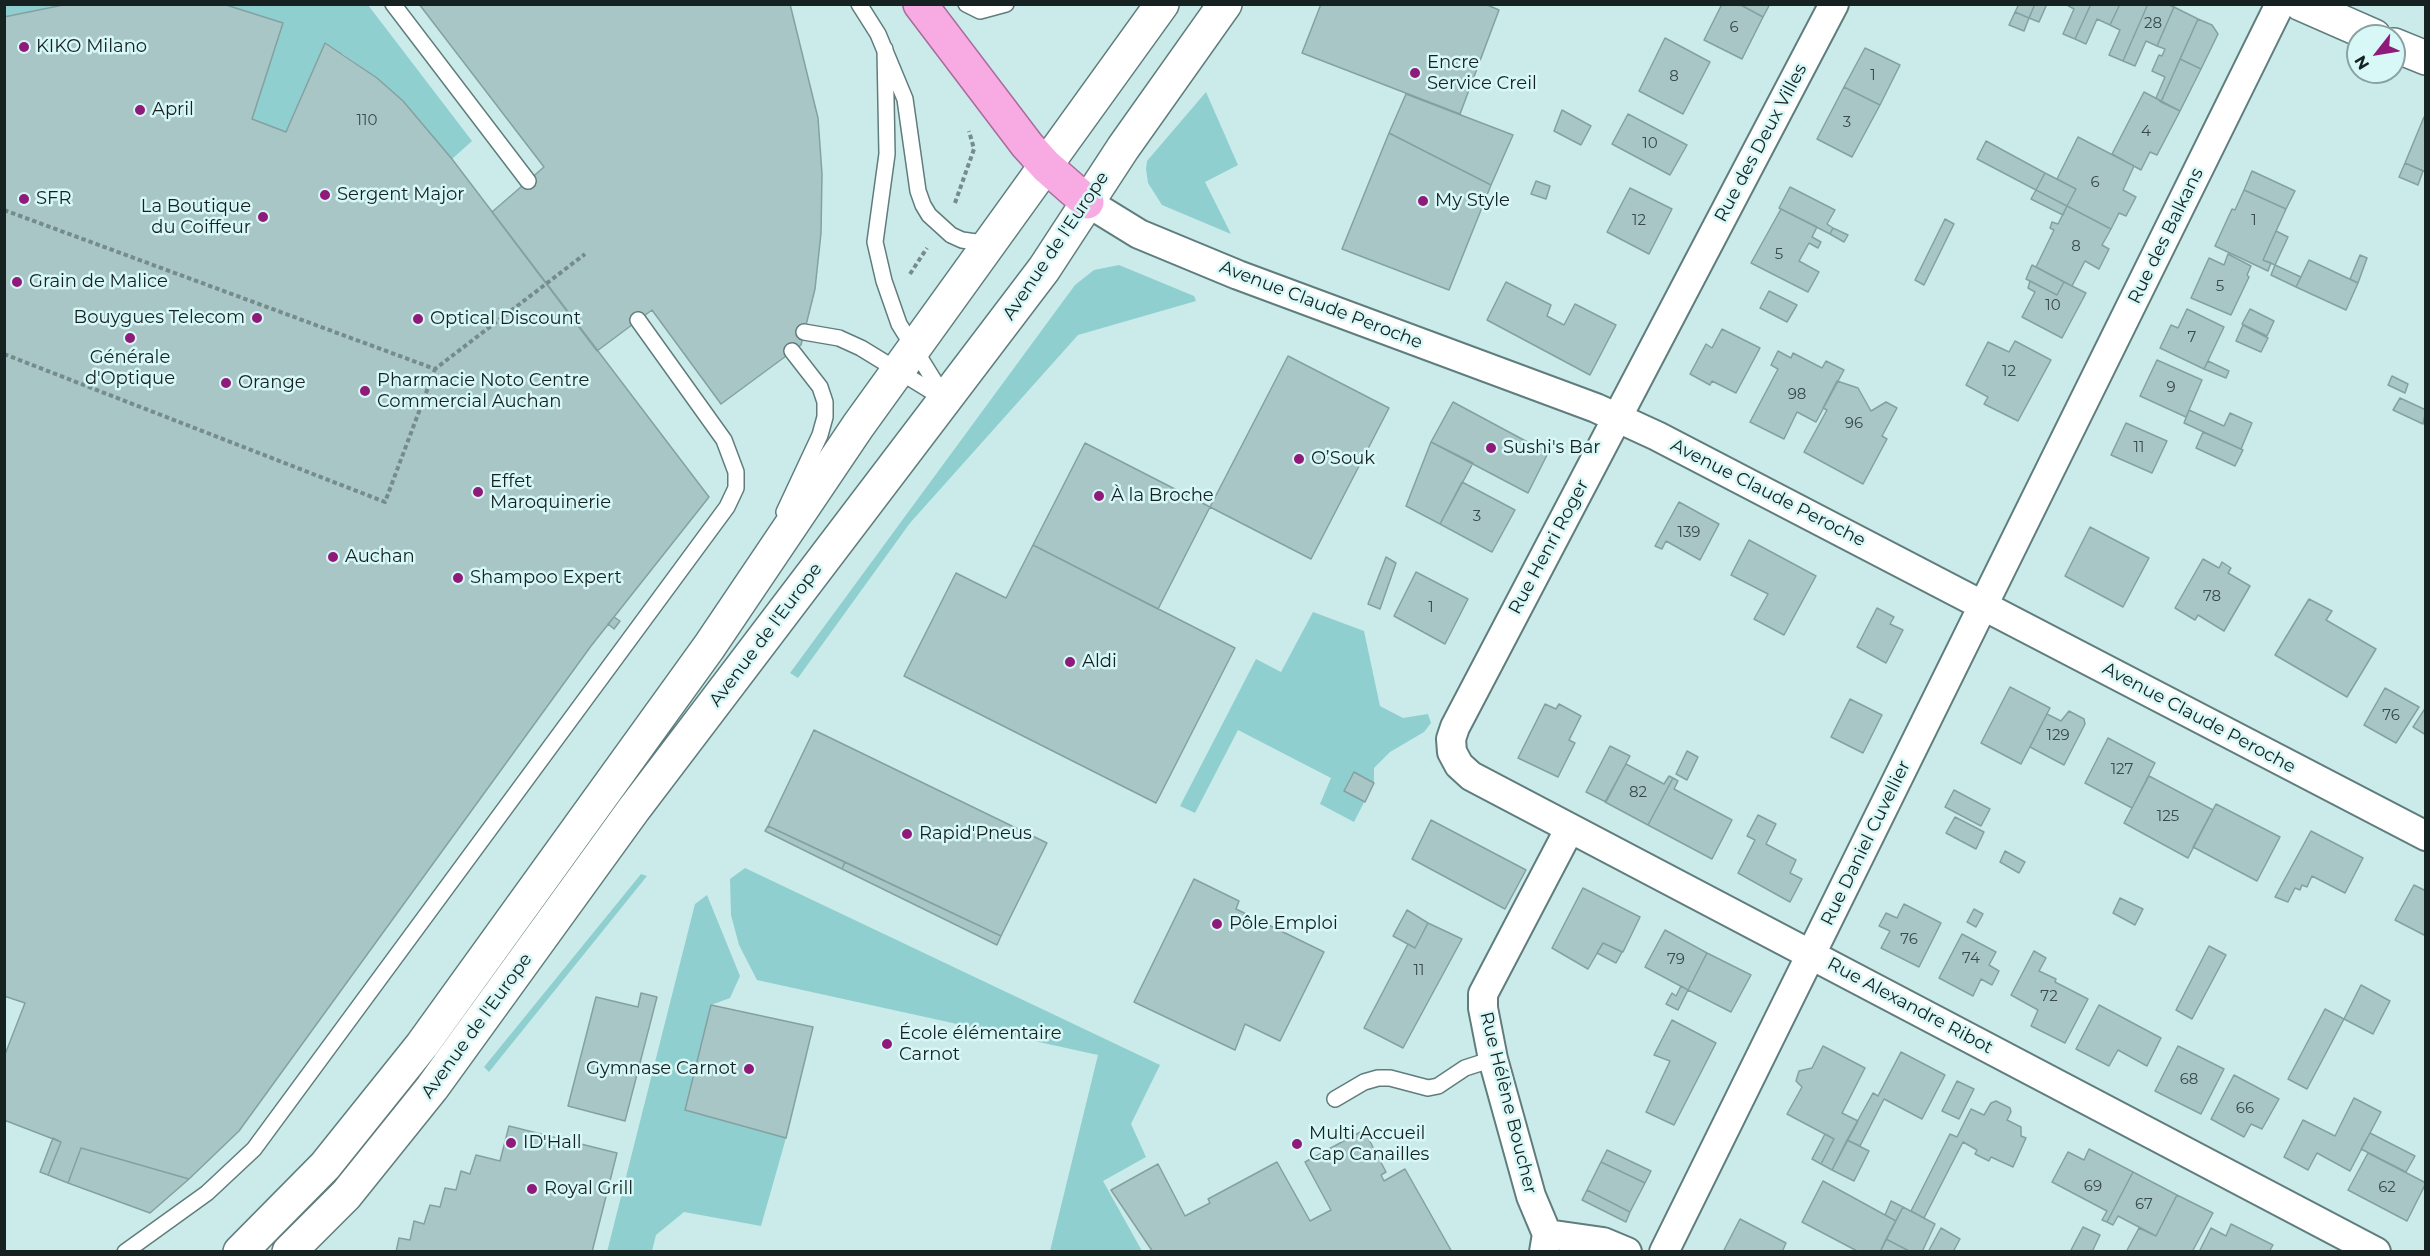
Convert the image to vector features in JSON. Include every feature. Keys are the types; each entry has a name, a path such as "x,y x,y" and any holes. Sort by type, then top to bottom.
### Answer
{"highway":[{"path":"920,4 1046,166 1088,202"}],"street":[{"name":"Avenue de l'Europe","path":"240,1251 325,1166 422,1045 572,840 906,359 1162,4"},
{"name":"Avenue de l'Europe","path":"289,1251 346,1195 432,1088 648,791 1057,251 1088,202 1225,4"},
{"name":"Rue des Deux Villes","path":"1689,282 1834,4"},
{"name":"Rue des Balkans","path":"2052,466 2280,4"},
{"path":"2301,4 2347,24"},
{"path":"2406,50 2426,58"},
{"name":"Avenue Claude Peroche","path":"1088,202 1139,234 1238,275 1617,417 2426,836"},
{"name":"Rue Henri Roger","path":"1452,752 1451,739 1455,727 1689,282"},
{"name":"Rue Daniel Cuvellier","path":"1664,1251 2052,466"},
{"name":"Rue Alexandre Ribot","path":"1452,752 1459,765 1471,776 2376,1251"},
{"name":"Rue Hélène Boucher","path":"1546,1243 1493,1059 1483,1008 1483,994 1570,828"},
{"path":"1546,1243 1603,1242 1627,1251"}],"lane":[{"path":"393,4 528,181"},
{"path":"859,4 869,17 885,49 905,99 918,191 929,216 951,235 990,244"},
{"path":"966,4 980,11 1006,4"},
{"path":"885,49 887,154 875,242 906,359 946,400"},
{"path":"125,1251 207,1193 254,1149 728,507 736,488 736,472 724,440 638,320"},
{"path":"804,332 839,338 906,359 946,400"},
{"path":"748,589 820,435 825,417 820,387 792,351"},
{"path":"1335,1099 1364,1082 1378,1078 1390,1078 1428,1088 1438,1086 1465,1068 1493,1059"}],"path":[{"path":"4,210 435,369"},
{"path":"4,354 385,502 435,369 585,254"}],"shaded area":[{"path":"5,5 68,5 5,17"},
{"path":"222,5 368,5 472,141 452,159 403,101 377,78 343,54 323,49 286,132 252,119 283,23"},
{"path":"1206,92 1238,165 1205,182 1231,234 1162,205 1148,183 1147,161"},
{"path":"1119,265 1194,296 1196,301 1078,335 910,523 798,678 790,673 1075,285 1094,270"},
{"path":"1313,612 1364,631 1380,706 1403,718 1428,714 1431,723 1424,732 1390,752 1374,768 1374,783 1354,822 1320,804 1331,778 1238,730 1195,813 1180,806 1256,659 1281,672"},
{"path":"745,868 1160,1065 1131,1124 1146,1157 1103,1181 1142,1251 1050,1251 1098,1055 757,980 739,945 731,915 730,879"},
{"path":"641,874 647,876 489,1072 484,1067"},
{"path":"707,895 740,976 730,998 711,1005 685,1110 786,1138 761,1226 684,1212 656,1235 652,1251 607,1252 695,904"}],"building":[{"name":"Auchan","path":"68,4 223,4 283,23 252,119 286,132 325,43 377,78 403,101 452,159 709,497 591,646 239,1131 189,1179 81,1148 68,1183 48,1175 61,1142 4,1120 4,1057 25,1003 4,996 4,17"},
{"path":"419,4 790,4 818,118 822,174 821,233 815,289 801,345 721,404 652,310 597,351 492,212 544,167"},
{"name":"Encre Service Creil","path":"1321,4 1485,4 1499,10 1460,114 1302,53"},
{"path":"1722,4 1739,4 1763,17 1742,59 1704,40"},
{"path":"1739,4 1770,4 1763,17"},
{"path":"2019,4 2035,4 2029,18 2015,12"},
{"path":"2035,4 2047,4 2039,22 2029,18"},
{"path":"2065,4 2091,4 2075,39 2063,34 2074,9"},
{"path":"2091,4 2120,4 2110,25 2097,19 2086,44 2075,39"},
{"path":"2120,4 2148,4 2123,61 2109,55 2120,30 2110,25"},
{"path":"2148,4 2167,4 2174,7 2157,46 2146,41 2135,66 2123,61"},
{"path":"2174,7 2198,19 2161,102 2156,98 2165,77 2152,71 2159,55 2162,56 2165,49 2157,46"},
{"path":"2015,12 2029,18 2024,31 2009,25"},
{"path":"2198,19 2212,25 2218,34 2201,69 2180,59"},
{"path":"1665,38 1710,62 1683,114 1639,91"},
{"path":"1865,48 1900,65 1880,105 1844,87"},
{"path":"2180,59 2201,69 2180,111 2161,102"},
{"path":"1844,87 1880,105 1852,157 1817,139"},
{"path":"2144,92 2180,111 2157,155 2150,152 2141,170 2112,154"},
{"path":"1406,94 1513,135 1491,185 1389,133"},
{"path":"1562,110 1591,126 1581,145 1554,131"},
{"path":"1628,114 1687,145 1670,175 1612,144"},
{"path":"2424,117 2426,118 2426,172 2405,163"},
{"name":"My Style","path":"1389,133 1491,185 1449,290 1342,249"},
{"path":"2078,137 2134,166 2123,190 2136,197 2126,216 2119,213 2111,229 2067,206 2076,189 2057,179"},
{"path":"1986,141 2045,173 2036,190 1977,159"},
{"path":"2405,163 2423,171 2418,185 2399,177"},
{"path":"2252,171 2295,191 2286,209 2244,190"},
{"path":"2045,173 2076,189 2067,206 2036,190"},
{"path":"1536,181 1550,186 1546,199 1531,194"},
{"path":"1790,187 1835,210 1827,224 1833,228 1830,234 1779,208"},
{"path":"1630,188 1672,209 1649,254 1607,232"},
{"path":"2036,190 2067,206 2063,215 2031,199"},
{"path":"2244,190 2286,209 2263,260 2271,263 2268,271 2215,246 2232,209 2235,210"},
{"path":"2067,206 2111,229 2102,245 2109,249 2099,269 2085,261 2072,286 2036,267 2054,230 2050,228 2052,222 2058,224"},
{"path":"1781,209 1817,227 1812,237 1821,242 1818,248 1809,243 1799,261 1819,272 1808,292 1751,263"},
{"path":"1945,219 1954,224 1924,285 1915,280"},
{"path":"1833,228 1848,235 1844,242 1830,234"},
{"path":"2276,231 2288,237 2275,265 2263,260"},
{"path":"2228,254 2251,266 2247,275 2249,277 2231,315 2191,298 2209,258 2224,265"},
{"path":"2360,255 2367,258 2358,283 2350,279"},
{"path":"2309,260 2358,283 2346,310 2296,287"},
{"path":"2032,265 2064,282 2057,295 2026,279"},
{"path":"2275,265 2301,277 2296,287 2271,275"},
{"path":"2030,281 2057,295 2064,282 2086,293 2062,338 2022,317 2035,292 2028,288"},
{"path":"1506,282 1551,305 1547,316 1564,325 1575,304 1616,325 1590,375 1487,320"},
{"path":"1769,291 1797,305 1787,322 1760,308"},
{"path":"2187,309 2224,327 2204,369 2160,348 2171,325 2178,328"},
{"path":"2250,309 2274,321 2267,336 2242,324"},
{"path":"2243,325 2268,338 2261,352 2236,341"},
{"path":"1722,329 1760,348 1736,393 1712,381 1710,385 1690,374 1706,344 1712,348"},
{"path":"2015,341 2051,360 2018,421 1984,404 1988,397 1966,385 1988,342 2009,352"},
{"path":"1778,351 1791,358 1793,353 1822,368 1826,361 1844,370 1816,422 1797,412 1784,439 1750,422 1778,369 1771,365"},
{"name":"O’Souk","path":"1288,356 1389,408 1311,559 1210,507"},
{"path":"2157,360 2202,380 2186,417 2140,396"},
{"path":"2208,361 2229,371 2226,378 2204,369"},
{"path":"2392,376 2408,384 2405,393 2388,385"},
{"path":"1837,381 1858,388 1871,411 1886,402 1897,408 1882,436 1887,439 1863,484 1804,452 1827,410 1823,408"},
{"path":"2400,398 2426,410 2423,424 2393,410"},
{"name":"Sushi's Bar","path":"1453,402 1548,453 1528,493 1431,442"},
{"path":"2189,410 2224,426 2230,413 2252,423 2241,449 2184,423"},
{"path":"2126,423 2167,441 2152,473 2111,455"},
{"path":"2203,432 2243,450 2235,466 2196,448"},
{"path":"1431,442 1473,463 1440,524 1406,506"},
{"path":"1085,443 1210,507 1158,609 1033,545"},
{"path":"1462,482 1515,510 1492,552 1440,524"},
{"path":"1679,502 1719,524 1700,560 1666,541 1662,549 1655,546"},
{"path":"2090,527 2149,558 2123,607 2065,576"},
{"path":"1749,540 1816,576 1784,635 1754,619 1768,594 1731,575"},
{"name":"Aldi","path":"1033,545 1235,648 1156,803 904,676 956,573 1006,598"},
{"path":"1386,557 1396,563 1380,609 1368,604"},
{"path":"2203,559 2219,568 2222,562 2231,568 2228,573 2250,586 2224,631 2198,615 2195,620 2175,608"},
{"path":"1416,572 1468,599 1445,644 1394,616"},
{"path":"2309,599 2332,611 2326,620 2376,649 2347,697 2275,655"},
{"path":"1877,608 1894,617 1890,624 1903,630 1886,663 1857,647"},
{"path":"614,617 620,621 614,629 608,624"},
{"path":"2010,687 2050,708 2021,764 1981,743"},
{"path":"2385,688 2419,707 2396,743 2364,725"},
{"path":"1850,699 1882,715 1863,753 1831,737"},
{"path":"1545,704 1556,709 1559,704 1581,716 1569,740 1575,743 1558,777 1518,758"},
{"path":"2426,707 2426,735 2413,727"},
{"path":"2069,711 2084,719 2085,724 2064,765 2030,747 2047,714 2061,721"},
{"name":"Rapid'Pneus","path":"814,730 1047,843 1001,936 768,826"},
{"path":"2108,738 2155,763 2132,808 2085,783"},
{"path":"1610,746 1630,756 1606,802 1586,792"},
{"path":"1687,751 1698,757 1687,780 1676,774"},
{"path":"1626,764 1664,784 1669,776 1673,778 1648,825 1605,802"},
{"path":"1354,772 1374,783 1365,802 1344,791"},
{"path":"2149,776 2213,810 2188,858 2124,823"},
{"path":"1673,778 1678,781 1674,789 1732,820 1712,859 1648,825"},
{"path":"1954,790 1990,809 1981,826 1945,807"},
{"path":"2216,804 2280,837 2257,881 2193,847"},
{"path":"1758,815 1776,824 1766,844 1796,860 1790,873 1802,879 1790,902 1738,873 1755,840 1747,836"},
{"path":"1955,817 1984,832 1976,849 1946,833"},
{"path":"1431,820 1526,870 1505,909 1412,859"},
{"path":"768,826 845,862 842,869 765,831"},
{"path":"2311,831 2363,858 2345,893 2312,876 2307,887 2302,885 2300,890 2295,888 2288,902 2275,897"},
{"path":"2005,851 2025,862 2019,873 2000,862"},
{"path":"845,862 1001,936 997,945 842,869"},
{"path":"1194,879 1239,901 1236,909 1324,952 1280,1041 1245,1024 1235,1050 1134,1002"},
{"path":"2414,885 2426,891 2426,936 2395,920"},
{"path":"1583,888 1640,917 1623,952 1603,943 1588,969 1552,948"},
{"path":"2120,898 2143,909 2135,925 2113,913"},
{"path":"1904,904 1941,923 1919,967 1881,948 1890,931 1879,926 1886,913 1897,918"},
{"path":"1974,909 1983,914 1976,927 1967,922"},
{"path":"1407,910 1428,923 1415,948 1393,936"},
{"path":"1428,923 1462,939 1403,1048 1364,1028 1408,944 1415,948"},
{"path":"1665,930 1707,953 1688,990 1645,967"},
{"path":"1962,934 1996,952 1989,965 1999,971 1992,985 1981,979 1973,996 1939,978"},
{"path":"1603,943 1622,952 1616,963 1597,953"},
{"path":"2209,946 2226,955 2192,1019 2176,1010"},
{"path":"2034,951 2046,958 2039,971 2088,999 2065,1043 2031,1026 2038,1010 2011,995"},
{"path":"1707,953 1751,975 1731,1012 1688,990"},
{"path":"2361,985 2390,1001 2373,1034 2344,1019"},
{"path":"1681,986 1688,990 1678,1010 1666,1004 1672,993 1676,996"},
{"path":"641,993 657,997 625,1121 568,1106 596,997 638,1007"},
{"name":"Gymnase Carnot","path":"711,1005 813,1027 786,1138 685,1110"},
{"path":"2099,1005 2161,1038 2147,1066 2118,1050 2109,1066 2076,1049"},
{"path":"2325,1009 2344,1019 2307,1089 2288,1079"},
{"path":"1672,1020 1716,1043 1674,1125 1646,1112 1670,1061 1654,1055"},
{"path":"1823,1046 1865,1068 1842,1113 1858,1121 1832,1170 1821,1164 1834,1139 1787,1114 1802,1087 1796,1081 1799,1071 1812,1068"},
{"path":"2178,1046 2224,1069 2201,1114 2155,1091"},
{"path":"1901,1052 1945,1075 1922,1119 1884,1099 1860,1146 1847,1140 1873,1093 1878,1096"},
{"path":"2234,1075 2279,1099 2262,1129 2251,1124 2244,1137 2211,1119"},
{"path":"1957,1081 1974,1089 1959,1119 1942,1111"},
{"path":"2354,1098 2381,1112 2350,1171 2317,1153 2308,1170 2284,1157 2303,1120 2335,1136"},
{"path":"1996,1101 2010,1108 2011,1112 2007,1120 2021,1127 2021,1136 2026,1138 2013,1167 1991,1157 1989,1161 1975,1154 1977,1150 1963,1142 1924,1218 1911,1211 1950,1134 1957,1137 1971,1109 1984,1115 1991,1103"},
{"name":"Royal Grill","path":"509,1126 617,1153 592,1252 396,1252 399,1238 410,1240 414,1221 424,1224 430,1205 440,1207 445,1188 456,1190 461,1171 470,1174 476,1155 500,1161"},
{"path":"1364,1130 1386,1172 1381,1175 1384,1181 1405,1169 1452,1252 1153,1252 1111,1190 1158,1164 1185,1216 1210,1203 1208,1199 1277,1162 1310,1221 1331,1210 1305,1162"},
{"path":"2370,1133 2415,1156 2406,1172 2361,1149"},
{"path":"1825,1134 1834,1139 1821,1164 1812,1159"},
{"path":"53,1138 61,1142 48,1175 40,1172"},
{"path":"1847,1140 1869,1151 1854,1181 1832,1170"},
{"path":"81,1148 189,1179 150,1213 68,1183"},
{"path":"2089,1149 2133,1172 2107,1222 2102,1220 2107,1211 2052,1182 2068,1152 2084,1160"},
{"path":"1607,1150 1651,1171 1645,1183 1601,1162"},
{"path":"2368,1153 2426,1183 2407,1221 2348,1190"},
{"path":"1601,1162 1645,1183 1630,1212 1587,1190"},
{"path":"2133,1172 2177,1195 2156,1236 2118,1216 2113,1225 2107,1222"},
{"path":"1823,1181 1896,1221 1880,1252 1859,1252 1802,1222"},
{"path":"1587,1190 1630,1212 1626,1222 1582,1200"},
{"path":"2177,1195 2213,1213 2192,1252 2126,1252 2139,1228 2156,1236"},
{"path":"1891,1201 1903,1207 1896,1221 1885,1215"},
{"path":"1903,1207 1935,1224 1922,1252 1911,1252 1886,1239"},
{"path":"1740,1219 1786,1243 1782,1252 1723,1252"},
{"path":"2231,1224 2273,1245 2269,1252 2199,1252 2211,1228 2226,1236"},
{"path":"2083,1227 2100,1235 2092,1252 2070,1252"},
{"path":"1941,1228 1960,1239 1953,1252 1928,1252"},
{"path":"1886,1239 1911,1252 1880,1252"}],"place":[{"name":"KIKO Milano","path":"24,47"},
{"name":"Encre Service Creil","path":"1415,73"},
{"name":"April","path":"140,110"},
{"name":"Sergent Major","path":"325,195"},
{"name":"SFR","path":"24,199"},
{"name":"My Style","path":"1423,201"},
{"name":"La Boutique du Coiffeur","path":"263,217"},
{"name":"Grain de Malice","path":"17,282"},
{"name":"Bouygues Telecom","path":"257,318"},
{"name":"Optical Discount","path":"418,319"},
{"name":"Générale d'Optique","path":"130,338"},
{"name":"Orange","path":"226,383"},
{"name":"Pharmacie Noto Centre Commercial Auchan","path":"365,391"},
{"name":"Sushi's Bar","path":"1491,448"},
{"name":"O’Souk","path":"1299,459"},
{"name":"Effet Maroquinerie","path":"478,492"},
{"name":"À la Broche","path":"1099,496"},
{"name":"Auchan","path":"333,557"},
{"name":"Shampoo Expert","path":"458,578"},
{"name":"Aldi","path":"1070,662"},
{"name":"Rapid'Pneus","path":"907,834"},
{"name":"Pôle Emploi","path":"1217,924"},
{"name":"École élémentaire Carnot","path":"887,1044"},
{"name":"Gymnase Carnot","path":"749,1069"},
{"name":"ID'Hall","path":"511,1143"},
{"name":"Multi Accueil Cap Canailles","path":"1297,1144"},
{"name":"Royal Grill","path":"532,1189"}]}
